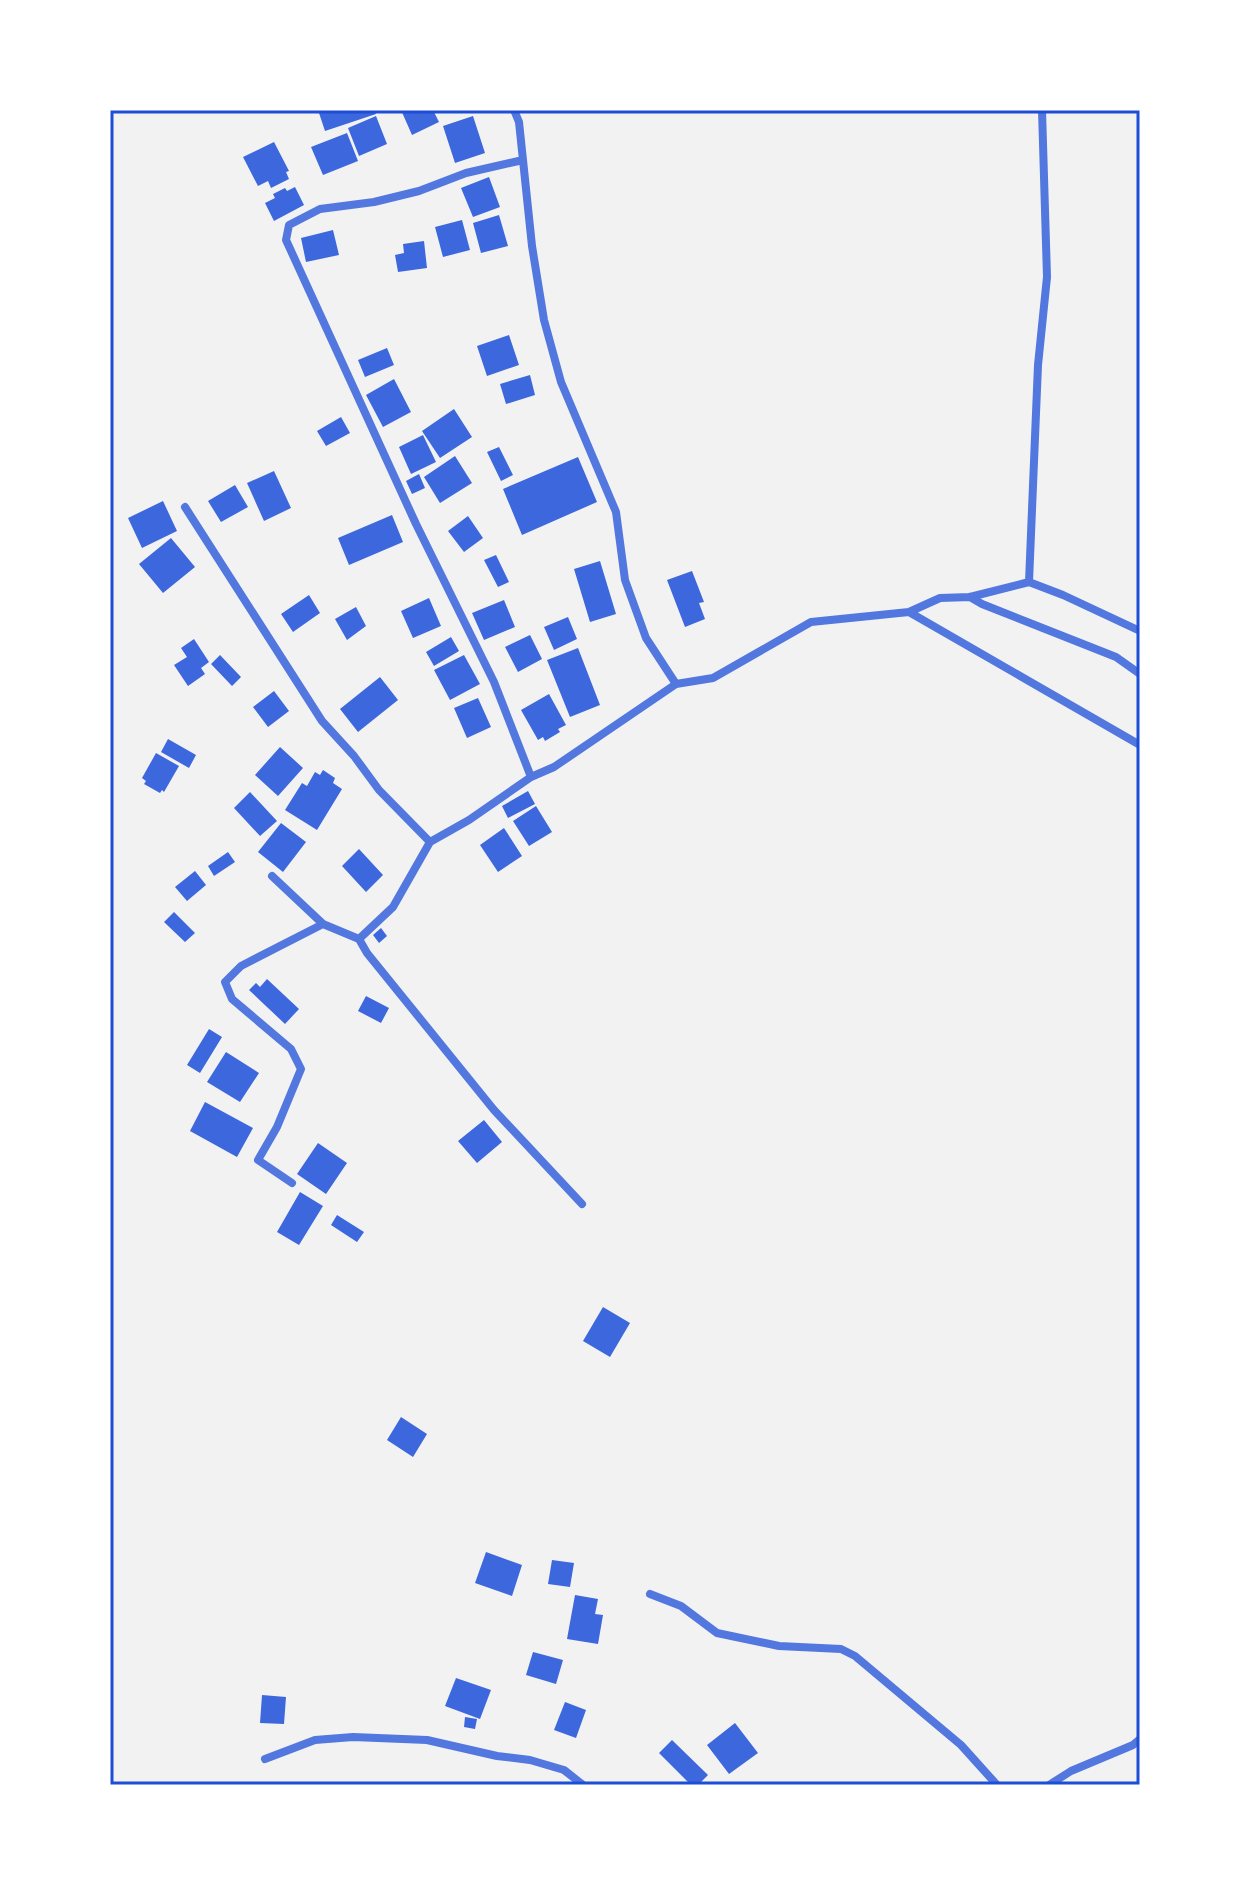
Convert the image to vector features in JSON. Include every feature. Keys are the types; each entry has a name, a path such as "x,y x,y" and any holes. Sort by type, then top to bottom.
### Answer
{"street":[{"path":"514,110 519,122 544,320 561,382 616,512 625,580 646,638 676,684"},
{"path":"1029,582 1038,365 1047,277 1042,110"},
{"path":"523,160 466,173 419,191 312,212 289,225 286,240 409,510 494,682 531,777"},
{"path":"185,507 322,721 379,790 430,842"},
{"path":"359,939 393,907 430,842 469,820 531,777 554,767 676,684 713,678 811,622 909,612 940,598 970,597 1029,582 1140,631"},
{"path":"970,597 1116,657 1140,674"},
{"path":"909,612 1140,745"},
{"path":"272,876 323,924 359,939 494,1110 582,1204"},
{"path":"292,1183 258,1160 277,1127 301,1069 291,1049 232,999 225,982 241,966 323,924"},
{"path":"650,1594 681,1606 717,1633 779,1646 841,1649 855,1656 961,1745 997,1785"},
{"path":"265,1759 315,1740 353,1737 427,1740 530,1760 564,1770 583,1785"},
{"path":"1049,1785 1071,1771 1133,1745 1140,1739"}],"building":[{"path":"318,110 374,110 376,114 325,131"},
{"path":"401,110 433,110 439,122 412,135"},
{"path":"376,116 387,144 359,156 348,128"},
{"path":"473,116 485,153 455,163 443,126"},
{"path":"347,133 358,161 323,175 311,147"},
{"path":"274,142 289,171 286,172 289,179 271,188 268,181 258,186 243,157"},
{"path":"489,177 500,207 473,217 461,188"},
{"path":"295,187 304,205 274,221 265,203 275,198 273,194"},
{"path":"499,215 508,246 481,253 473,223"},
{"path":"462,220 470,250 443,257 435,227"},
{"path":"333,230 339,255 306,262 301,238"},
{"path":"424,241 427,268 398,272 395,255 404,253 403,244"},
{"path":"509,335 519,365 487,376 477,346"},
{"path":"387,348 394,365 365,377 358,360"},
{"path":"530,375 535,395 506,404 500,384"},
{"path":"394,379 411,412 383,427 366,395"},
{"path":"454,409 472,437 440,458 422,431"},
{"path":"341,417 350,433 326,446 317,431"},
{"path":"423,435 436,462 411,474 399,447"},
{"path":"499,447 513,475 501,481 487,452"},
{"path":"455,456 472,483 440,503 424,477"},
{"path":"578,457 597,502 522,535 503,489"},
{"path":"274,471 291,508 264,521 247,483"},
{"path":"419,474 425,488 412,494 406,481"},
{"path":"235,485 248,507 221,522 208,501"},
{"path":"163,501 177,531 142,548 128,518"},
{"path":"392,515 403,542 349,565 338,538"},
{"path":"468,516 483,538 464,552 448,531"},
{"path":"171,538 195,567 163,593 139,564"},
{"path":"496,555 509,582 498,587 484,560"},
{"path":"600,561 616,614 590,622 574,569"},
{"path":"692,571 704,602 699,603 705,619 685,627 667,580"},
{"path":"309,595 320,613 293,632 281,614"},
{"path":"429,598 441,626 413,638 401,611"},
{"path":"504,600 515,627 484,640 472,613"},
{"path":"356,607 366,626 347,640 335,619"},
{"path":"568,617 577,639 554,650 544,627"},
{"path":"530,635 542,659 518,672 505,647"},
{"path":"451,637 459,651 434,666 426,652"},
{"path":"194,639 209,662 201,668 205,674 188,686 174,665 187,657 181,648"},
{"path":"578,648 600,705 570,717 547,660"},
{"path":"220,655 241,677 232,686 211,664"},
{"path":"464,655 480,684 450,700 434,670"},
{"path":"380,677 398,700 358,732 340,709"},
{"path":"274,691 289,711 268,727 253,707"},
{"path":"549,694 566,725 545,741 543,737 538,740 521,710"},
{"path":"478,698 491,727 467,738 454,708"},
{"path":"168,739 196,755 189,768 161,752"},
{"path":"280,747 303,768 278,796 255,775"},
{"path":"156,753 179,766 164,792 162,790 160,793 144,784 146,781 142,778"},
{"path":"323,770 335,778 333,783 342,789 317,830 285,810 302,783 307,786 315,772 320,775"},
{"path":"528,791 535,804 508,818 502,806"},
{"path":"250,792 277,821 260,836 234,808"},
{"path":"536,806 552,832 529,846 513,821"},
{"path":"281,823 306,842 283,872 258,852"},
{"path":"504,828 522,856 498,872 480,845"},
{"path":"359,849 383,875 366,892 342,866"},
{"path":"228,852 235,862 214,876 208,866"},
{"path":"195,871 206,885 187,901 175,887"},
{"path":"174,912 195,933 185,942 164,922"},
{"path":"381,928 387,936 379,943 373,935"},
{"path":"267,979 299,1009 285,1024 249,990 256,983 260,987"},
{"path":"366,996 389,1008 381,1023 358,1011"},
{"path":"209,1029 222,1037 200,1073 187,1065"},
{"path":"226,1052 259,1073 240,1102 207,1082"},
{"path":"205,1102 253,1128 237,1157 190,1131"},
{"path":"484,1120 502,1142 477,1163 458,1141"},
{"path":"318,1143 347,1163 326,1194 297,1174"},
{"path":"300,1192 323,1206 299,1245 277,1232"},
{"path":"337,1215 364,1232 357,1242 331,1225"},
{"path":"603,1307 630,1323 610,1357 583,1341"},
{"path":"401,1417 427,1434 413,1457 387,1440"},
{"path":"486,1552 522,1565 512,1596 475,1583"},
{"path":"552,1560 574,1563 570,1587 548,1584"},
{"path":"575,1595 598,1599 595,1614 603,1615 598,1644 567,1639"},
{"path":"533,1652 563,1660 556,1684 526,1675"},
{"path":"456,1678 491,1690 480,1719 445,1706"},
{"path":"262,1695 286,1697 284,1724 260,1723"},
{"path":"565,1702 586,1710 576,1738 554,1730"},
{"path":"465,1717 477,1719 475,1729 464,1727"},
{"path":"735,1723 758,1753 729,1774 707,1745"},
{"path":"672,1740 708,1775 698,1785 691,1785 659,1753"}]}
